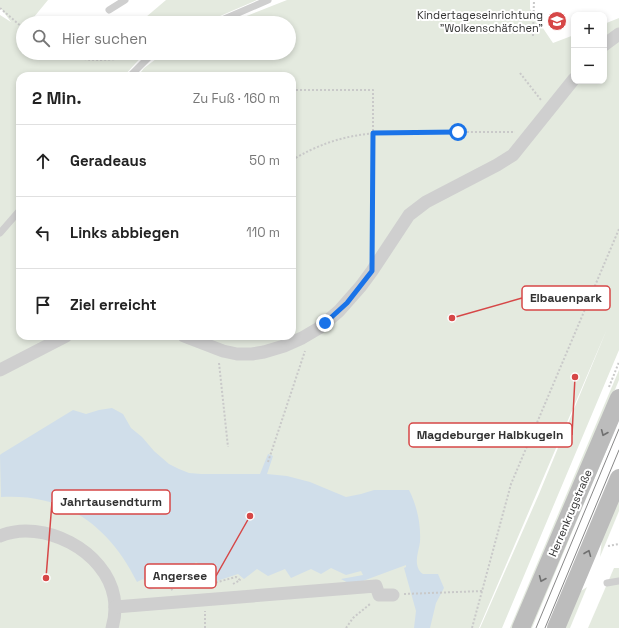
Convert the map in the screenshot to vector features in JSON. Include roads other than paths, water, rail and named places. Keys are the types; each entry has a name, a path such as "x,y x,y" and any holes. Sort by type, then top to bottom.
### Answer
{"street":[{"path":"607,43 619,34"},
{"path":"194,340 218,350 237,354 258,354 284,346 311,333 331,319 347,303 361,286 409,215 426,202 508,159 532,132 571,83"},
{"path":"0,370 58,340"},
{"name":"Herrenkrugstraße","path":"521,628 619,398"},
{"path":"556,628 619,478"},
{"path":"0,536 13,532 31,531 54,536 73,545 89,556 108,578 113,593 115,607 112,628"},
{"path":"115,607 376,586 379,595 393,595"}],"lane":[{"path":"109,10 125,0"},
{"path":"231,16 268,0"},
{"path":"134,72 145,60"},
{"path":"0,233 16,215"},
{"path":"606,583 619,581"}],"tram line":[{"path":"536,628 619,429"},
{"path":"545,628 619,450"}],"place":[{"name":"Kindertageseinrichtung \"Wolkenschäfchen\"","path":"557,21"},
{"name":"Elbauenpark","path":"452,318"},
{"name":"Magdeburger Halbkugeln","path":"575,377"},
{"name":"Angersee","path":"250,516"},
{"name":"Jahrtausendturm","path":"46,578"}]}
